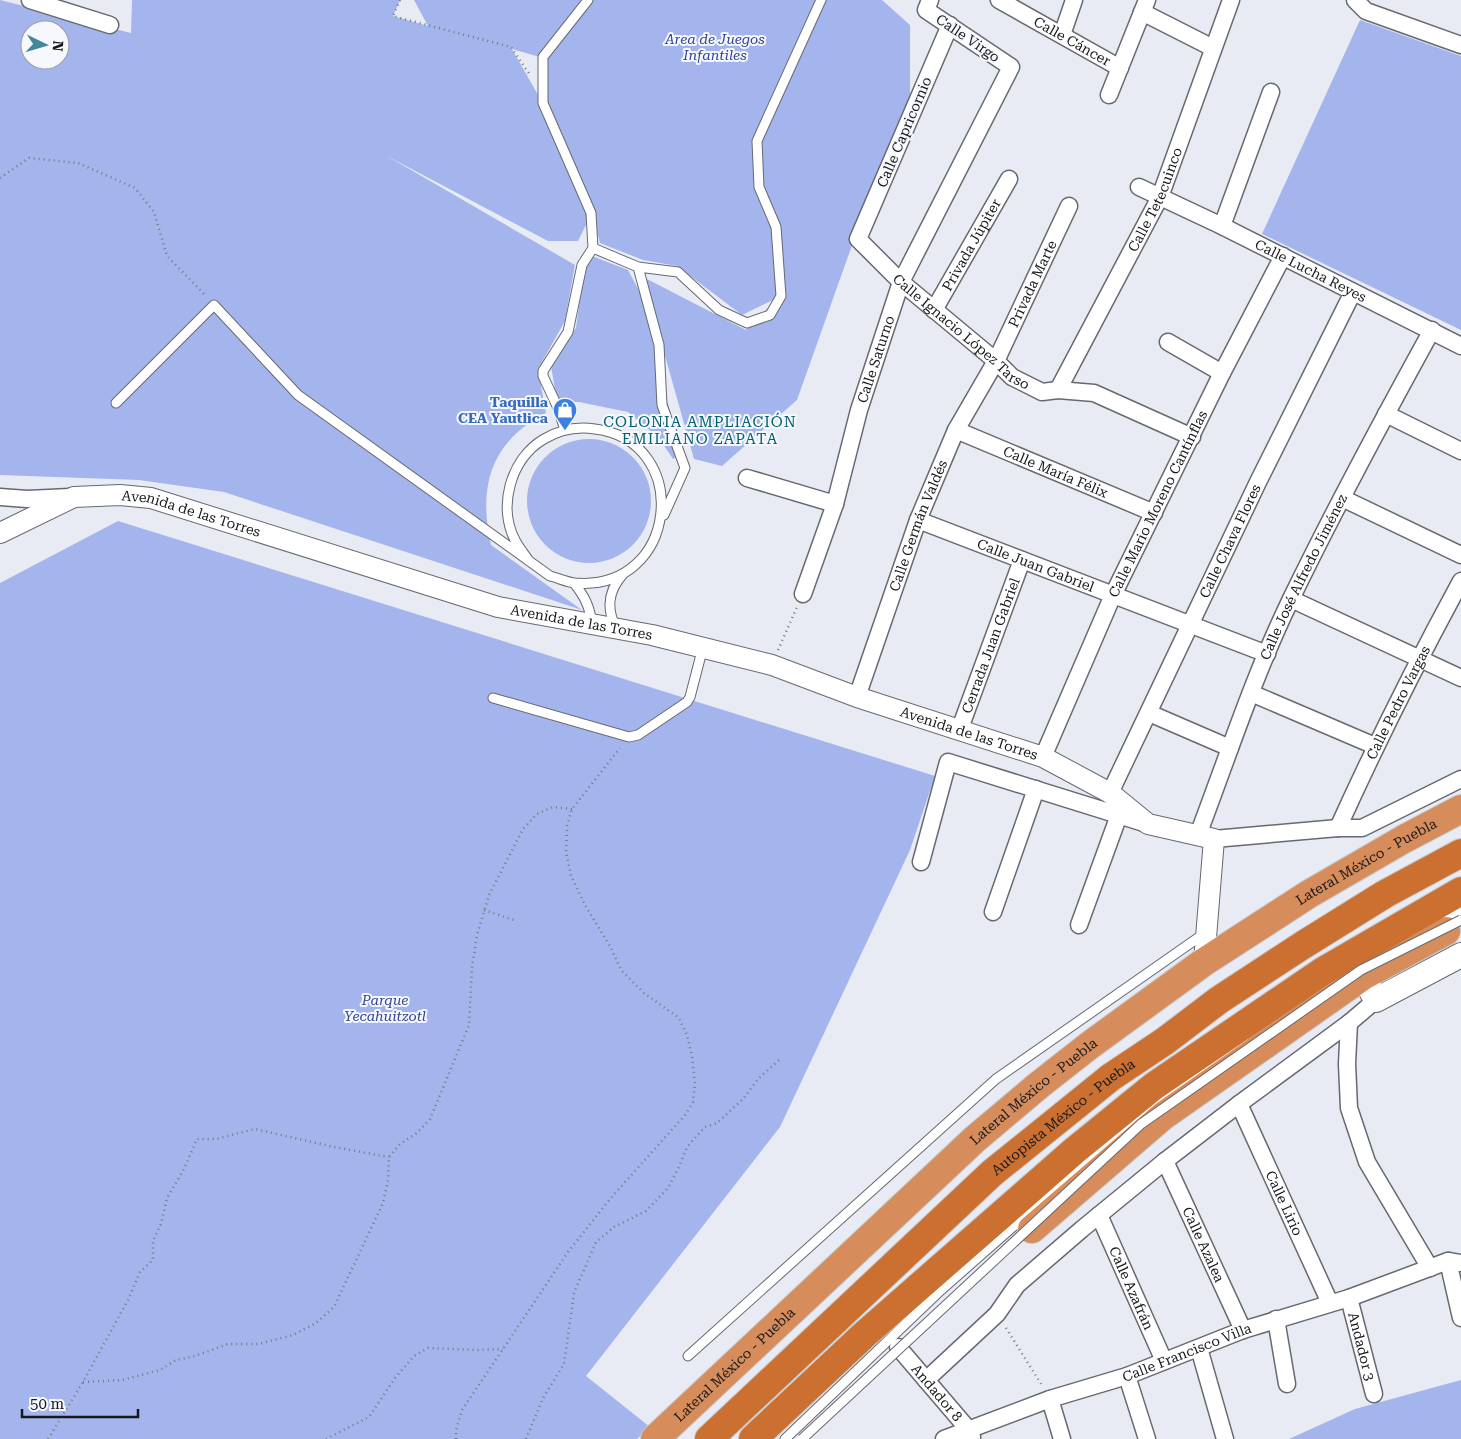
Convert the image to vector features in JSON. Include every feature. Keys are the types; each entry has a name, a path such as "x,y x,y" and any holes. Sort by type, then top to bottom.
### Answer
{"highway":[{"name":"Lateral México - Puebla","path":"655,1439 975,1139 1090,1044 1211,937 1309,894 1404,839 1461,809"},
{"name":"Autopista México - Puebla","path":"709,1439 992,1173 1111,1077 1219,1000 1303,945 1385,894 1461,853"},
{"path":"753,1439 865,1334 1074,1151 1154,1086 1323,972 1461,891"},
{"path":"802,1439 898,1347 1163,1116 1363,976 1461,922"}],"main road":[{"path":"1363,976 1376,1000 1461,955"}],"street":[{"path":"30,0 110,25"},
{"name":"Calle Cáncer","path":"999,0 1120,68"},
{"path":"1062,35 1074,0"},
{"name":"Calle Tetecuinco","path":"1058,390 1160,197 1231,0"},
{"path":"1355,0 1366,11 1461,45"},
{"name":"Calle Virgo","path":"928,5 950,25 1011,67"},
{"path":"1109,96 1144,6 1213,48"},
{"name":"Calle Capricornio","path":"858,239 950,25"},
{"name":"Calle Saturno","path":"803,594 835,504 859,410 901,282 1011,67"},
{"path":"1222,226 1271,92"},
{"name":"Privada Júpiter","path":"934,310 1009,179"},
{"name":"Calle Lucha Reyes","path":"1139,187 1283,256 1461,346"},
{"name":"Privada Marte","path":"996,361 1069,206"},
{"name":"Calle Ignacio López Tarso","path":"858,239 901,282 996,361 1012,377 1042,392 1058,390 1094,393 1192,437"},
{"name":"Calle Mario Moreno Cantínflas","path":"1043,757 1113,595 1222,373 1283,256"},
{"name":"Calle Chava Flores","path":"1110,794 1258,482 1353,292"},
{"name":"Calle José Alfredo Jiménez","path":"1206,837 1230,748 1290,599 1432,330"},
{"path":"1168,342 1222,373"},
{"name":"Calle Germán Valdés","path":"856,697 918,520 956,430 996,361"},
{"path":"1386,414 1461,451"},
{"name":"Calle María Félix","path":"956,430 1154,513"},
{"path":"747,478 835,504"},
{"name":"Avenida de las Torres","path":"0,533 74,497 120,495 151,498 498,607 616,628 703,647 772,665 856,697 1043,757 1110,794 1148,824"},
{"path":"0,497 27,499 74,497"},
{"path":"1342,498 1461,555"},
{"name":"Calle Juan Gabriel","path":"918,520 1267,654"},
{"name":"Cerrada Juan Gabriel","path":"959,731 1022,560"},
{"name":"Calle Pedro Vargas","path":"1338,828 1375,746 1419,658 1461,581"},
{"path":"1290,599 1461,678"},
{"path":"1251,693 1375,746"},
{"path":"1149,713 1230,748"},
{"name":"Avenida de las Torres","path":"921,862 948,762 1148,824 1206,837"},
{"path":"1211,937 1206,837 1362,828 1461,778"},
{"path":"993,912 1036,789"},
{"path":"1079,925 1119,815"},
{"path":"926,1380 997,1314 1017,1285 1164,1162 1349,1023 1376,1000"},
{"path":"1349,1023 1347,1064 1350,1108 1367,1162 1430,1268"},
{"name":"Calle Lirio","path":"1239,1104 1330,1303"},
{"name":"Calle Azalea","path":"1164,1162 1243,1330"},
{"name":"Calle Azafrán","path":"1099,1216 1164,1361"},
{"path":"1454,1262 1461,1318"},
{"name":"Calle Francisco Villa","path":"944,1439 971,1434 1050,1399 1127,1376 1243,1330 1349,1298 1430,1268 1454,1262"},
{"name":"Andador 3","path":"1349,1298 1374,1394"},
{"path":"1276,1319 1287,1384"},
{"name":"Andador 8","path":"898,1347 971,1434"},
{"path":"1199,1348 1225,1439"},
{"path":"1127,1376 1147,1439"},
{"path":"1050,1399 1062,1439"}],"lane":[{"path":"565,430 558,408 543,376 543,371 568,332 582,264 593,248 592,213 542,103 543,57 588,0"},
{"path":"593,248 638,267 678,272 719,310 747,323 770,315 781,296 776,227 759,187 757,141 821,0"},
{"path":"616,628 611,618 609,605 610,594 615,582 640,560 653,542 660,522 685,468 662,405 659,346 638,267"},
{"path":"116,403 214,305 298,395 550,576 574,583 600,582 624,573"},
{"path":"529,561 516,542 508,520 507,496 514,474 526,454 544,439 565,430 585,427 604,430 623,437 638,449 651,465 659,483 662,503 660,522"},
{"path":"574,583 584,595 591,610 592,625"},
{"path":"493,698 629,737 638,735 687,702 703,647"},
{"path":"784,1439 941,1290 1139,1116 1360,961 1461,910"},
{"path":"802,1439 1141,1124 1361,970 1461,922"},
{"path":"688,1356 996,1079 1211,937"}],"path":[{"path":"400,0 393,16 510,47 529,73 542,103"},
{"path":"0,178 29,158 78,163 135,188 154,212 167,256 214,305"},
{"path":"772,665 803,594"},
{"path":"456,1439 456,1430 462,1410 568,1252 610,1199 686,1114 693,1102 695,1083 692,1056 687,1035 679,1018 644,993 621,970 611,948 585,905 571,876 566,852 567,826 572,809 629,737"},
{"path":"83,1382 132,1378 160,1370 176,1360 195,1356 228,1344 258,1344 293,1335 316,1322 334,1307 383,1203 388,1180 389,1157 400,1144 417,1133 430,1119 469,1025 472,967 477,935 489,895 523,829 537,814 553,807 572,809"},
{"path":"484,910 517,920"},
{"path":"526,1439 543,1398 564,1364 574,1293 596,1242 614,1227 646,1211 668,1188 679,1168 687,1147 705,1127 717,1123 744,1099 759,1078 779,1060"},
{"path":"48,1439 83,1382 128,1300 140,1272 152,1260 153,1241 161,1224 168,1198 184,1169 197,1139 216,1139 255,1129 389,1157"},
{"path":"997,1314 1050,1399"},
{"path":"326,1439 369,1417 395,1378 414,1356 428,1348 503,1349"}],"green space":[{"name":"Area de Juegos Infantiles","path":"0,0 131,33 132,0 400,0 393,16 428,26 414,0 882,0 910,25 910,106 856,234 797,400 722,466 694,459 643,277 746,330 779,297 742,315 677,266 643,260 600,243 592,213 578,241 548,241 387,156 575,265 565,321 538,369 546,413 527,425 512,438 501,452 493,468 488,485 486,504 491,545 582,610 224,492 139,480 0,475","holes":["512,49 543,58 542,102"]},
{"path":"1360,20 1461,56 1461,330 1262,234"},
{"path":"592,256 628,270 643,298 664,391 683,453 673,459 659,438 628,412 579,402 557,401 550,360 576,328 583,277"},
{"path":"589,439 613,444 633,457 646,477 651,501 646,525 633,545 613,558 589,563 565,558 545,545 532,525 527,501 532,477 545,457 565,444"},
{"name":"Parque Yecahuitzotl","path":"118,521 935,776 910,850 780,1127 586,1376 650,1427 637,1439 0,1439 0,583"},
{"path":"1461,1380 1461,1439 1289,1439 1355,1409"}],"place":[{"name":"Taquilla CEA Yautlica","path":"565,431"}],"district":[{"name":"COLONIA AMPLIACIÓN EMILIANO ZAPATA","path":"700,430"}]}
